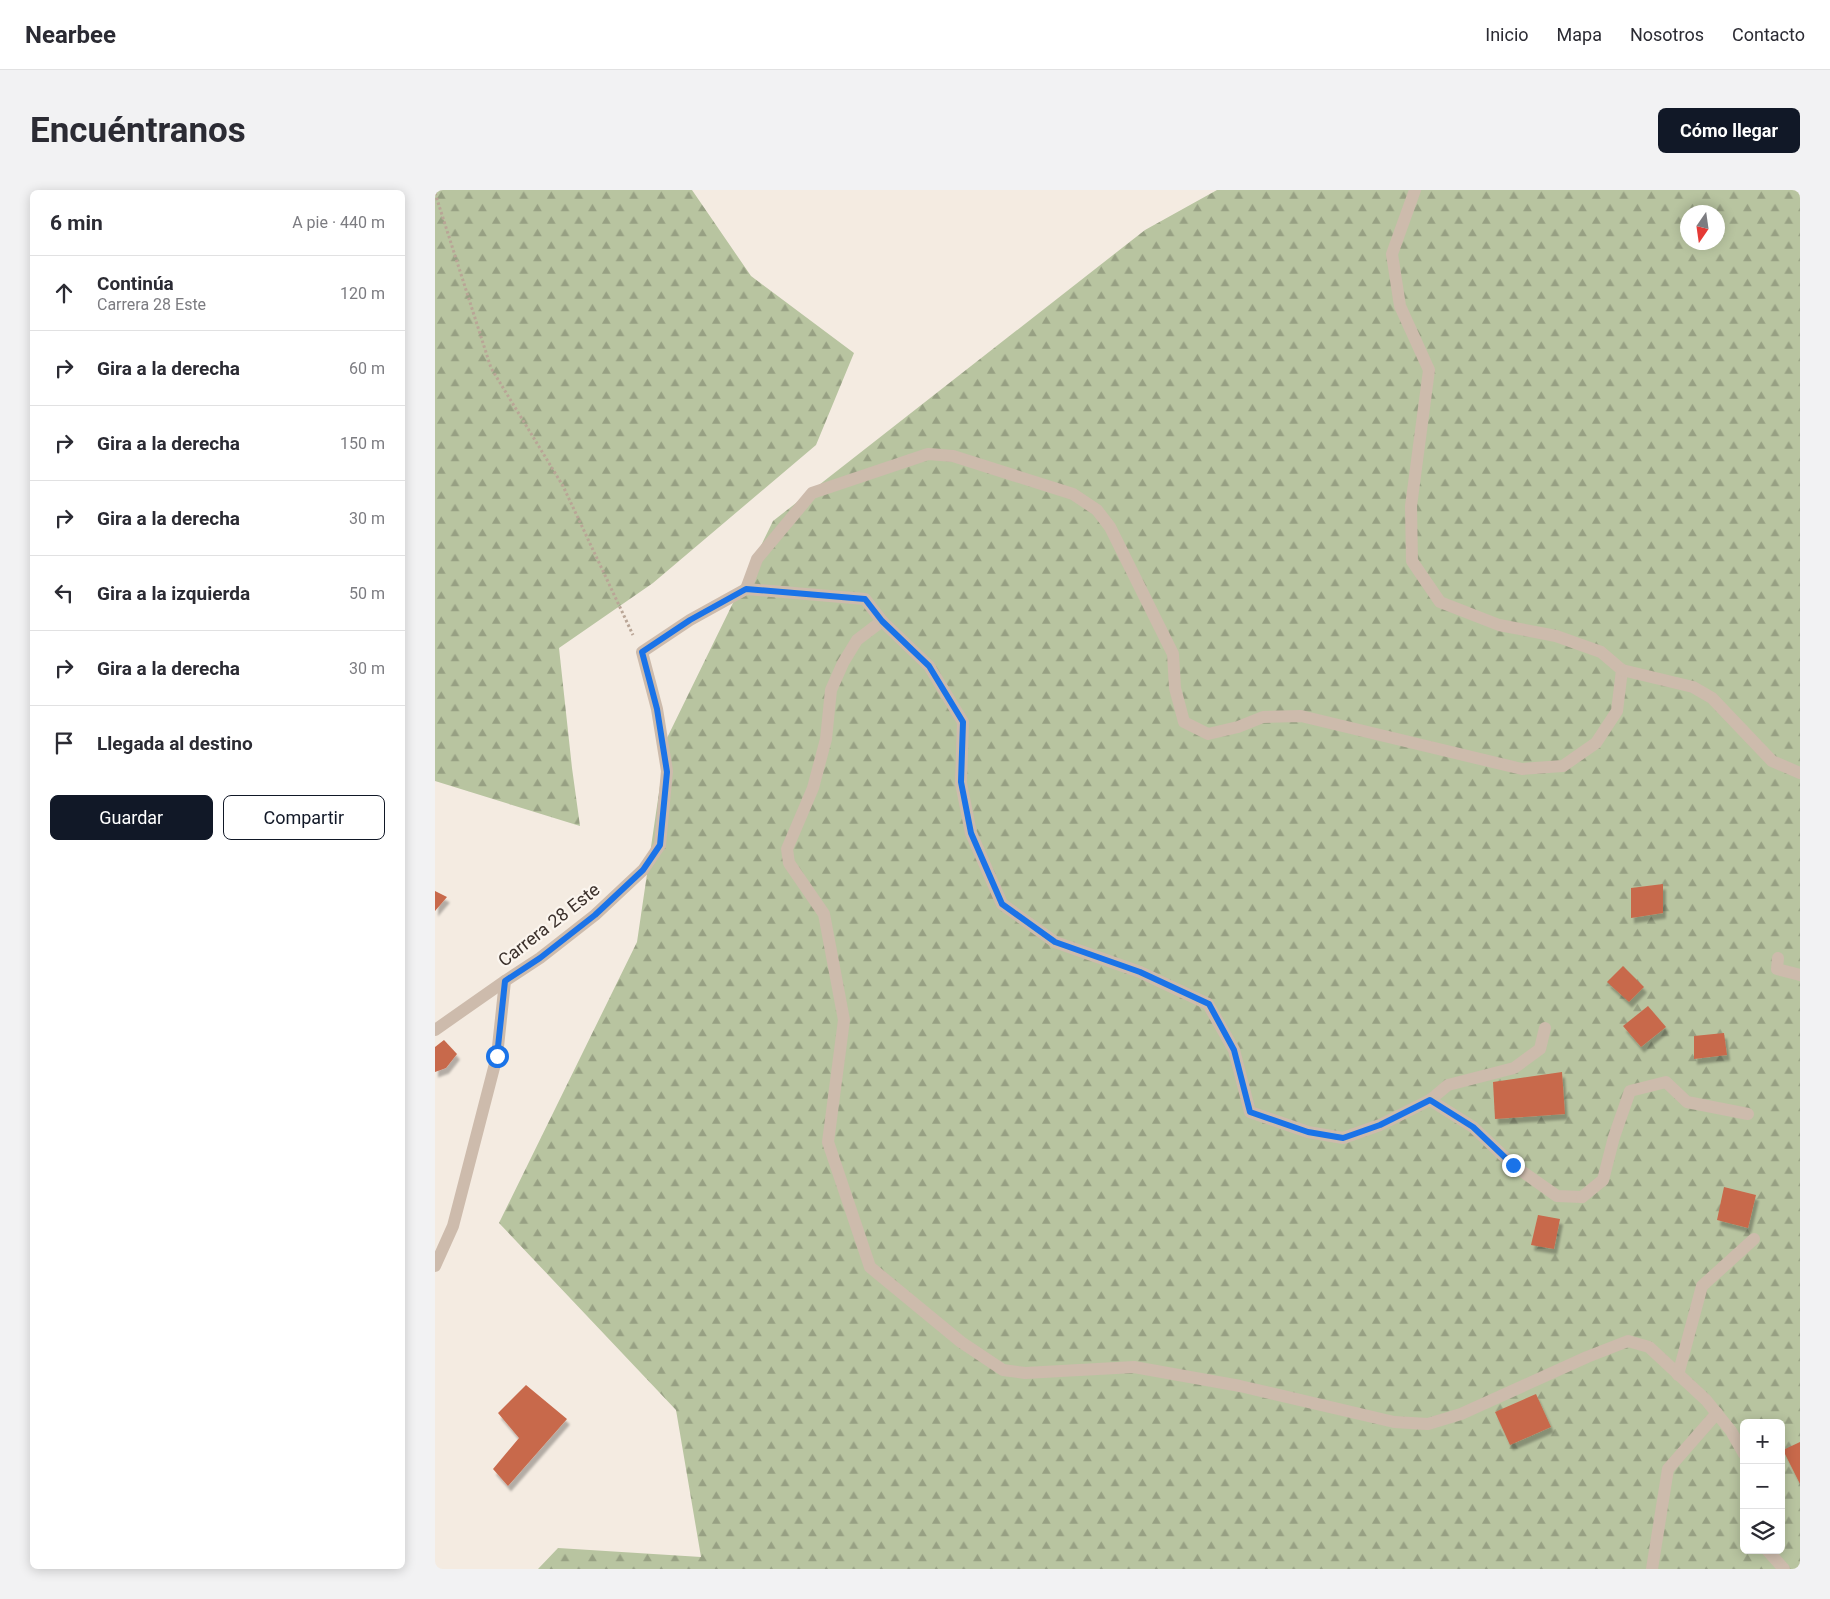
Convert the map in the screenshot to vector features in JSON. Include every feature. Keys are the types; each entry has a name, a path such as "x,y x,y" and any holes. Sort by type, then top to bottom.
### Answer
{"street":[{"path":"1415,190 1392,254 1400,306 1429,370 1411,506 1412,560 1440,602 1499,625 1556,636 1601,652 1622,670 1693,687 1712,698 1772,761 1800,773"},
{"path":"746,589 757,559 812,493 928,454 953,456 1073,494 1097,510 1110,527 1173,654 1175,688 1184,722 1208,734 1238,727 1263,717 1301,716 1522,769 1563,766 1596,743 1617,710 1622,670"},
{"path":"642,652 690,620 746,589 865,599 882,621 929,666 963,722 961,782 971,833 1002,904 1055,942 1140,972 1209,1004 1234,1050 1250,1112 1308,1132 1343,1138 1380,1125 1430,1100 1448,1085 1514,1068 1540,1049 1545,1028"},
{"path":"882,621 857,640 843,663 831,690 827,739 813,788 787,849 789,863 824,914 844,1020 828,1142 870,1267 961,1342 1003,1370 1025,1373 1134,1367 1240,1386 1394,1422 1428,1424 1461,1414 1587,1357 1628,1341 1649,1348 1706,1400 1731,1431 1740,1447"},
{"name":"Carrera 28 Este","path":"435,1266 453,1226 497,1056 505,981 540,958 595,915 643,870 660,845 667,772 657,709 642,652"},
{"path":"1778,958 1777,969 1800,975"},
{"path":"435,1030 505,981"},
{"path":"1430,1100 1473,1127 1513,1165 1557,1196 1581,1197 1603,1180 1614,1137 1630,1091 1666,1082 1687,1102 1749,1114"},
{"path":"1678,1375 1702,1286 1754,1239"},
{"path":"1652,1569 1668,1469 1717,1413"},
{"path":"1771,1554 1784,1569"}],"path":[{"path":"435,193 491,368 563,486 642,652"}],"green space":[{"path":"435,190 692,190 751,276 854,353 816,445 653,583 559,648 580,826 435,781"},
{"path":"1217,190 1800,190 1800,1569 538,1569 558,1548 701,1557 676,1410 499,1223 637,942 667,738 773,521 1145,230"}],"building":[{"path":"1663,884 1663,913 1631,918 1631,888"},
{"path":"435,891 447,897 435,911"},
{"path":"1623,966 1644,987 1629,1002 1607,982"},
{"path":"1648,1006 1666,1027 1641,1047 1623,1026"},
{"path":"1724,1033 1727,1055 1694,1059 1694,1036"},
{"path":"444,1040 457,1054 446,1068 435,1072 435,1047"},
{"path":"1562,1072 1565,1114 1495,1119 1493,1082"},
{"path":"1724,1187 1756,1195 1748,1228 1717,1220"},
{"path":"1538,1215 1560,1219 1554,1249 1531,1245"},
{"path":"526,1385 567,1419 508,1486 493,1469 519,1438 498,1413"},
{"path":"1536,1394 1551,1427 1510,1445 1495,1412"},
{"path":"1800,1442 1800,1484 1785,1454 1785,1449"}],"route":[{"path":"497,1056 505,981 565,940 595,915 643,870 660,845 667,772 657,709 642,652 690,620 746,589 865,599 882,621 929,666 963,722 961,782 971,833 1002,904 1055,942 1140,972 1209,1004 1234,1050 1250,1112 1308,1132 1343,1138 1380,1125 1430,1100 1473,1127 1513,1165"}]}
